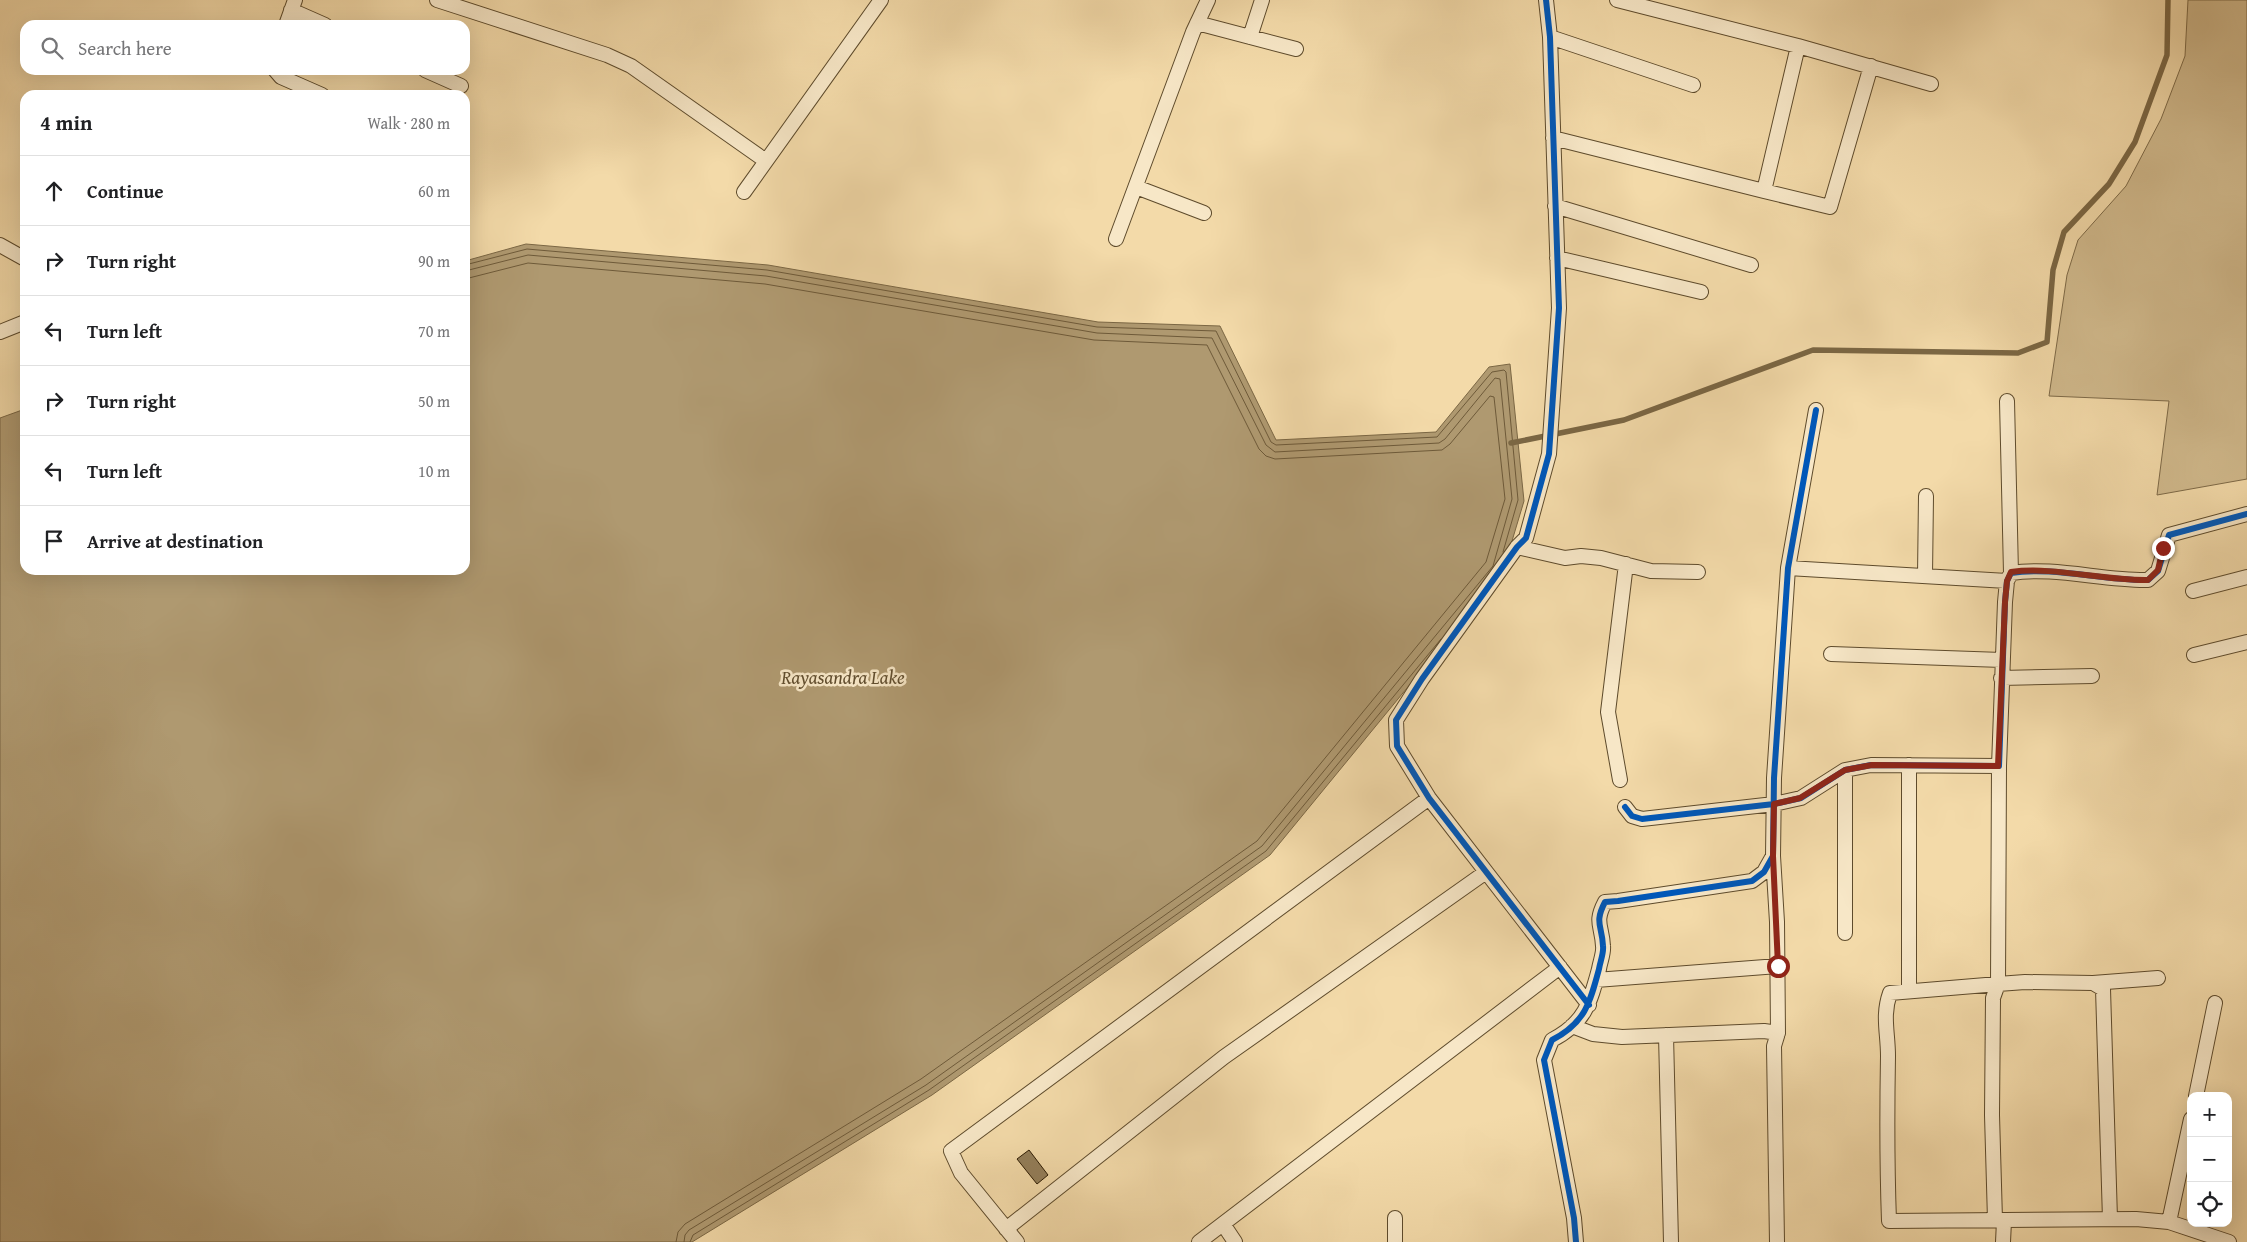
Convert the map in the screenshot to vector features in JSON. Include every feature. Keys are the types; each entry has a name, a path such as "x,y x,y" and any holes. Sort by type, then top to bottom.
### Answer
{"street":[{"path":"437,0 607,55 631,66 766,161"},
{"path":"744,192 881,0"},
{"path":"1116,239 1197,23 1208,0"},
{"path":"1250,37 1262,0"},
{"path":"1546,0 1550,37 1558,308 1549,454 1526,538 1517,547 1422,679 1396,720 1396,746 1429,798 1589,1005"},
{"path":"1617,0 1798,46 1931,84"},
{"path":"288,20 293,5 317,20"},
{"path":"1197,23 1296,49"},
{"path":"1550,37 1693,85"},
{"path":"1764,191 1798,46"},
{"path":"1553,138 1830,207 1870,66"},
{"path":"279,75 311,90"},
{"path":"437,75 460,86"},
{"path":"1136,187 1204,213"},
{"path":"1555,206 1751,265"},
{"path":"0,245 20,256"},
{"path":"1557,258 1701,292"},
{"path":"0,332 20,324"},
{"path":"2003,1242 2000,1221 1992,1076 1993,998 1998,984 1998,766 2002,660 2009,577 2007,401"},
{"path":"1777,1242 1774,1046 1778,1033 1778,966 1773,856 1774,804 1788,568 1816,410"},
{"path":"1925,576 1926,496"},
{"path":"1788,568 1925,576 2009,577 2029,571 2148,580 2158,570 2169,535 2247,514"},
{"path":"1517,547 1565,558 1581,556 1601,558 1651,570 1698,572"},
{"path":"1620,780 1608,712 1626,564"},
{"path":"2193,591 2247,577"},
{"path":"2194,655 2247,642"},
{"path":"1831,654 2002,660"},
{"path":"2001,678 2092,676"},
{"path":"1625,807 1632,816 1642,819 1774,804 1800,798 1845,770 1872,765 1998,766"},
{"path":"1909,765 1909,990"},
{"path":"1845,770 1845,932"},
{"path":"1017,1242 961,1173 951,1151 1429,798"},
{"path":"1576,1242 1574,1218 1544,1060 1552,1040 1568,1031 1589,1005 1604,948 1598,920 1606,902 1618,902 1752,881 1764,872 1773,856"},
{"path":"1006,1229 1224,1056 1486,872"},
{"path":"1596,980 1778,966"},
{"path":"1199,1242 1560,967"},
{"path":"2158,978 2093,983 2025,982 1890,992 1885,1008 1888,1053 1886,1128 1890,1221 2136,1219 2169,1222 2229,1242"},
{"path":"2093,983 2103,989 2110,1220"},
{"path":"2197,1092 2215,1003"},
{"path":"1572,1026 1593,1034 1622,1037 1764,1031 1778,1033"},
{"path":"1666,1035 1671,1242"},
{"path":"2169,1222 2187,1137"},
{"path":"1395,1218 1395,1242"},
{"path":"1223,1224 1235,1242"}],"shaded area":[{"path":"2188,0 2247,0 2247,479 2157,495 2169,401 2049,396 2067,275 2078,240 2126,186 2161,119 2185,56"}],"water":[{"name":"Rayasandra Lake","path":"526,244 768,265 1098,322 1220,326 1276,440 1436,432 1489,367 1510,364 1524,501 1503,571 1270,855 932,1095 692,1242 0,1242 0,418 20,411 20,575 470,575 470,260"}],"building":[{"path":"1029,1150 1048,1175 1037,1184 1017,1159"}],"waterway":[{"path":"1511,443 1624,420 1813,350 2018,353 2047,342 2053,270 2064,232 2109,184 2135,142 2167,55 2168,0"}],"cycle path":[{"path":"1546,0 1550,37 1559,308 1549,454 1526,538 1517,547 1422,679 1396,720 1397,746 1429,798 1589,1005"},
{"path":"1576,1242 1574,1218 1544,1060 1552,1040 1572,1027 1585,1011 1589,1002 1603,952 1599,920 1605,902 1752,881 1764,872 1773,856 1774,778 1788,568 1816,410"},
{"path":"1625,807 1632,816 1642,819 1774,804 1801,798 1845,770 1871,765 1999,766 2005,602 2007,581 2011,573 2044,571 2148,580 2158,571 2169,535 2247,514"}],"route":[{"path":"1778,966 1773,856 1774,804 1800,798 1845,770 1872,765 1998,766 2005,602 2007,581 2011,572 2029,571 2148,580 2158,570 2163,548"}]}
